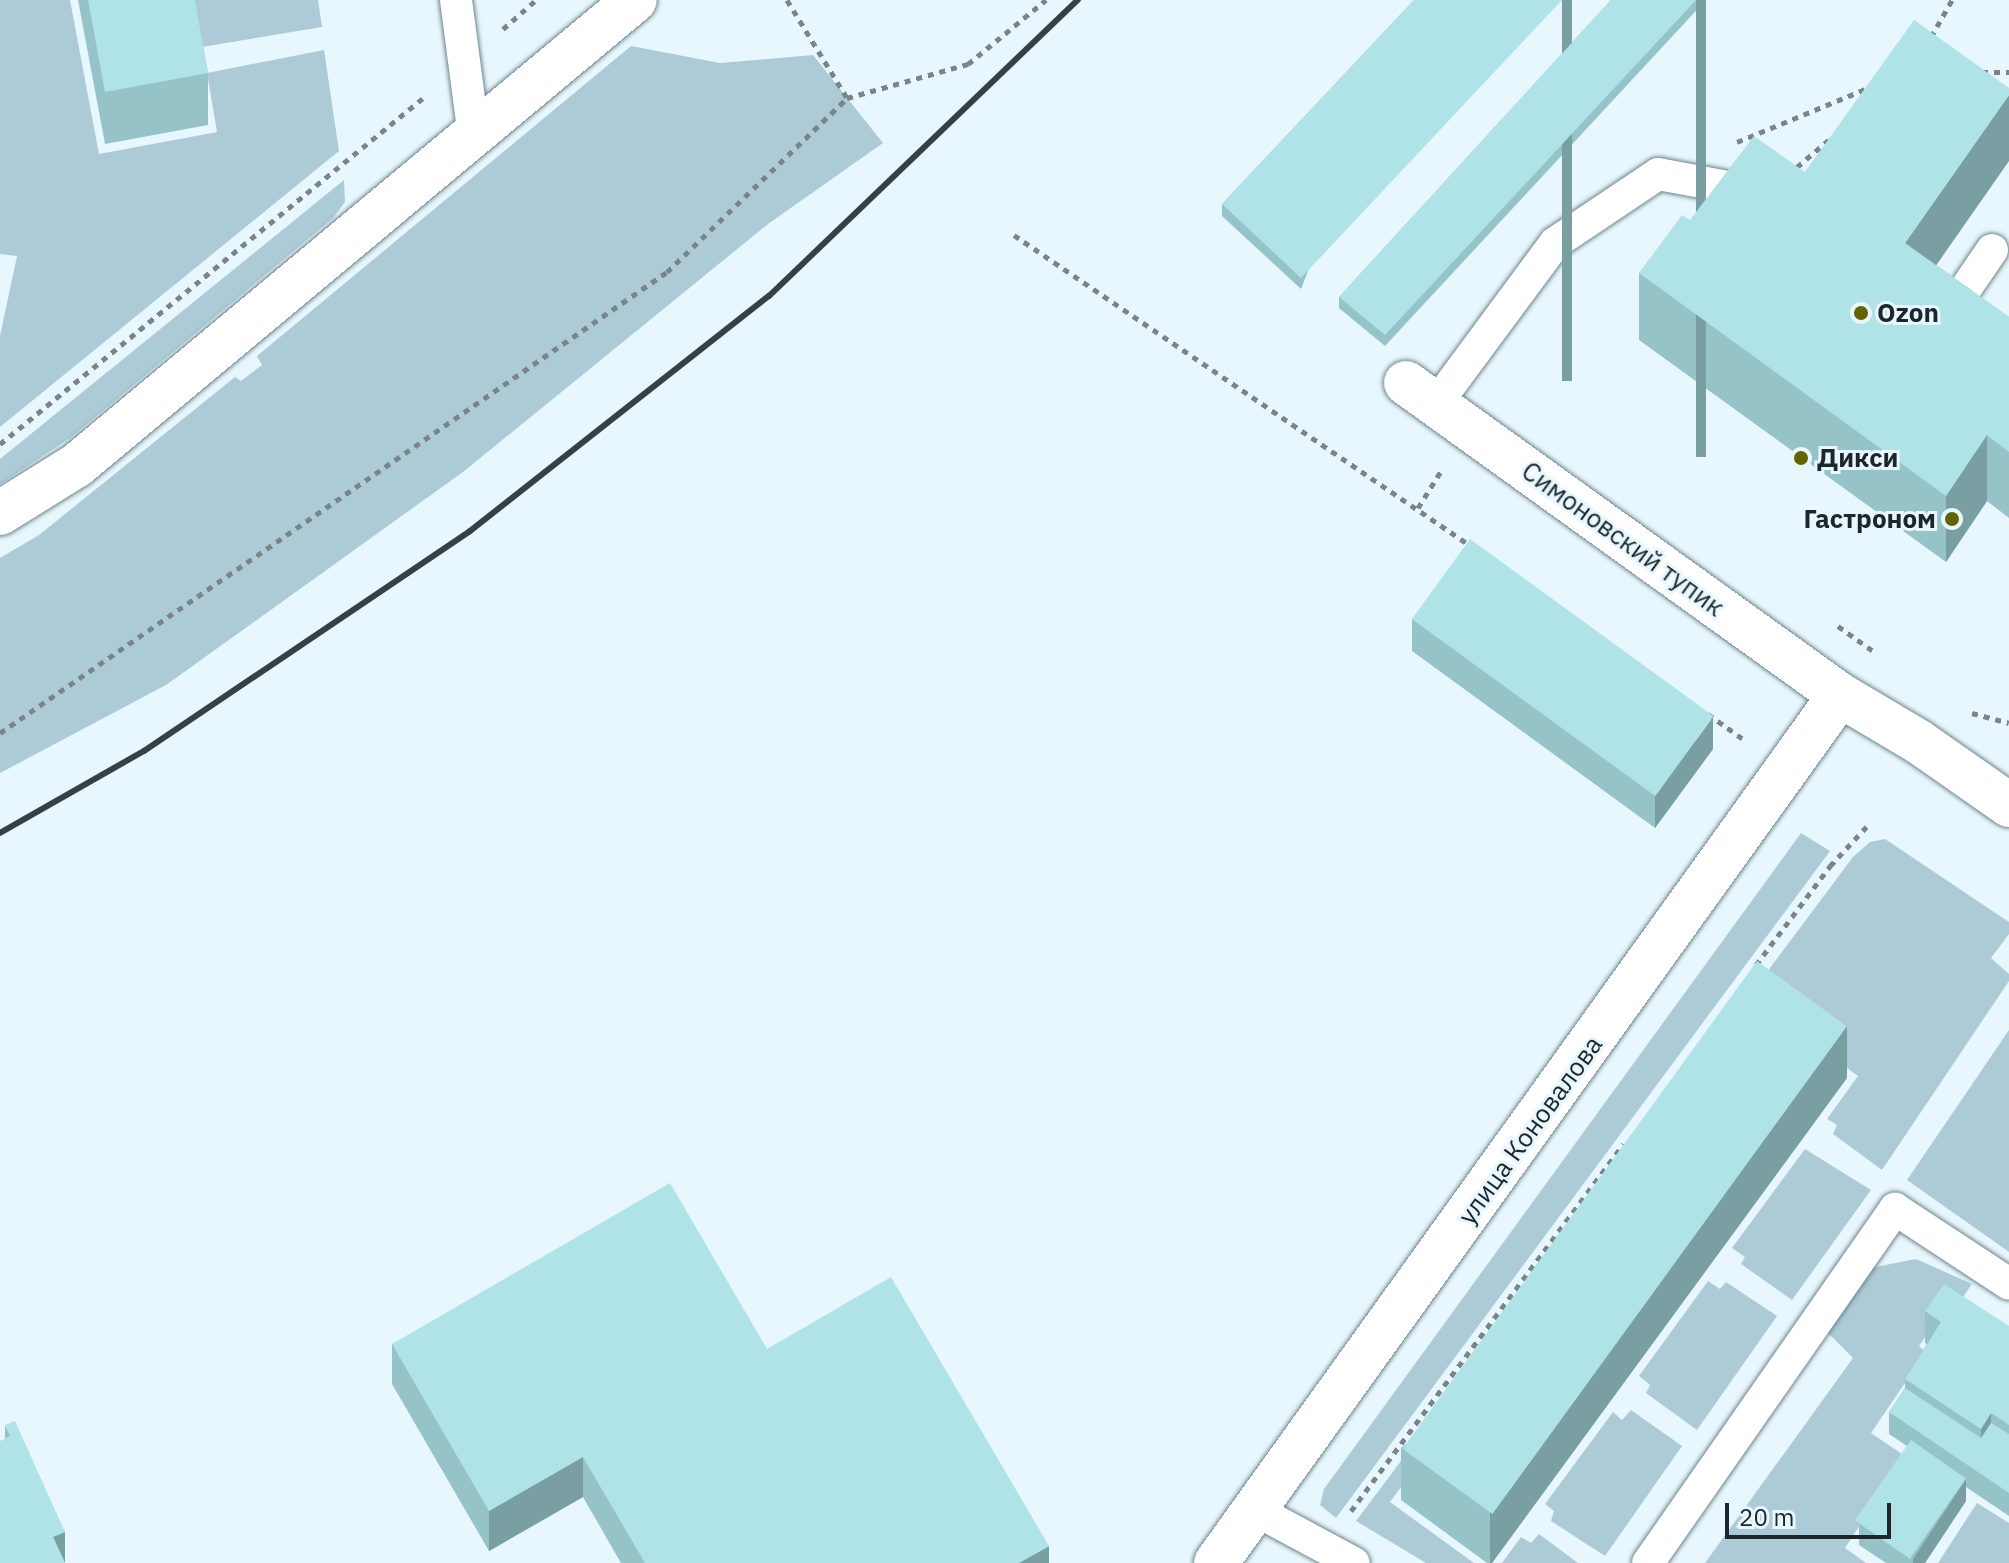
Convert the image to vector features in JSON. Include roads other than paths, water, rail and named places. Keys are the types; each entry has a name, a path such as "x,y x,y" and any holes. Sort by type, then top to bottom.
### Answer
{"street":[{"path":"0,513 77,465 635,0"},
{"name":"Симоновский тупик","path":"1421,394 1840,695 2009,805"},
{"name":"улица Коновалова","path":"1216,1563 1840,695"}],"lane":[{"path":"456,0 474,136"},
{"path":"1421,394 1555,243 1658,174 1763,194"},
{"path":"1992,250 1947,316 2009,359"},
{"path":"1648,1563 1895,1209 2009,1284"},
{"path":"1255,1510 1354,1563"}],"railway":[{"path":"0,833 144,751 470,531 769,296 1078,0"}],"place":[{"name":"Ozon","path":"1861,313"},
{"name":"Дикси","path":"1801,458"},
{"name":"Гастроном","path":"1952,519"}]}
